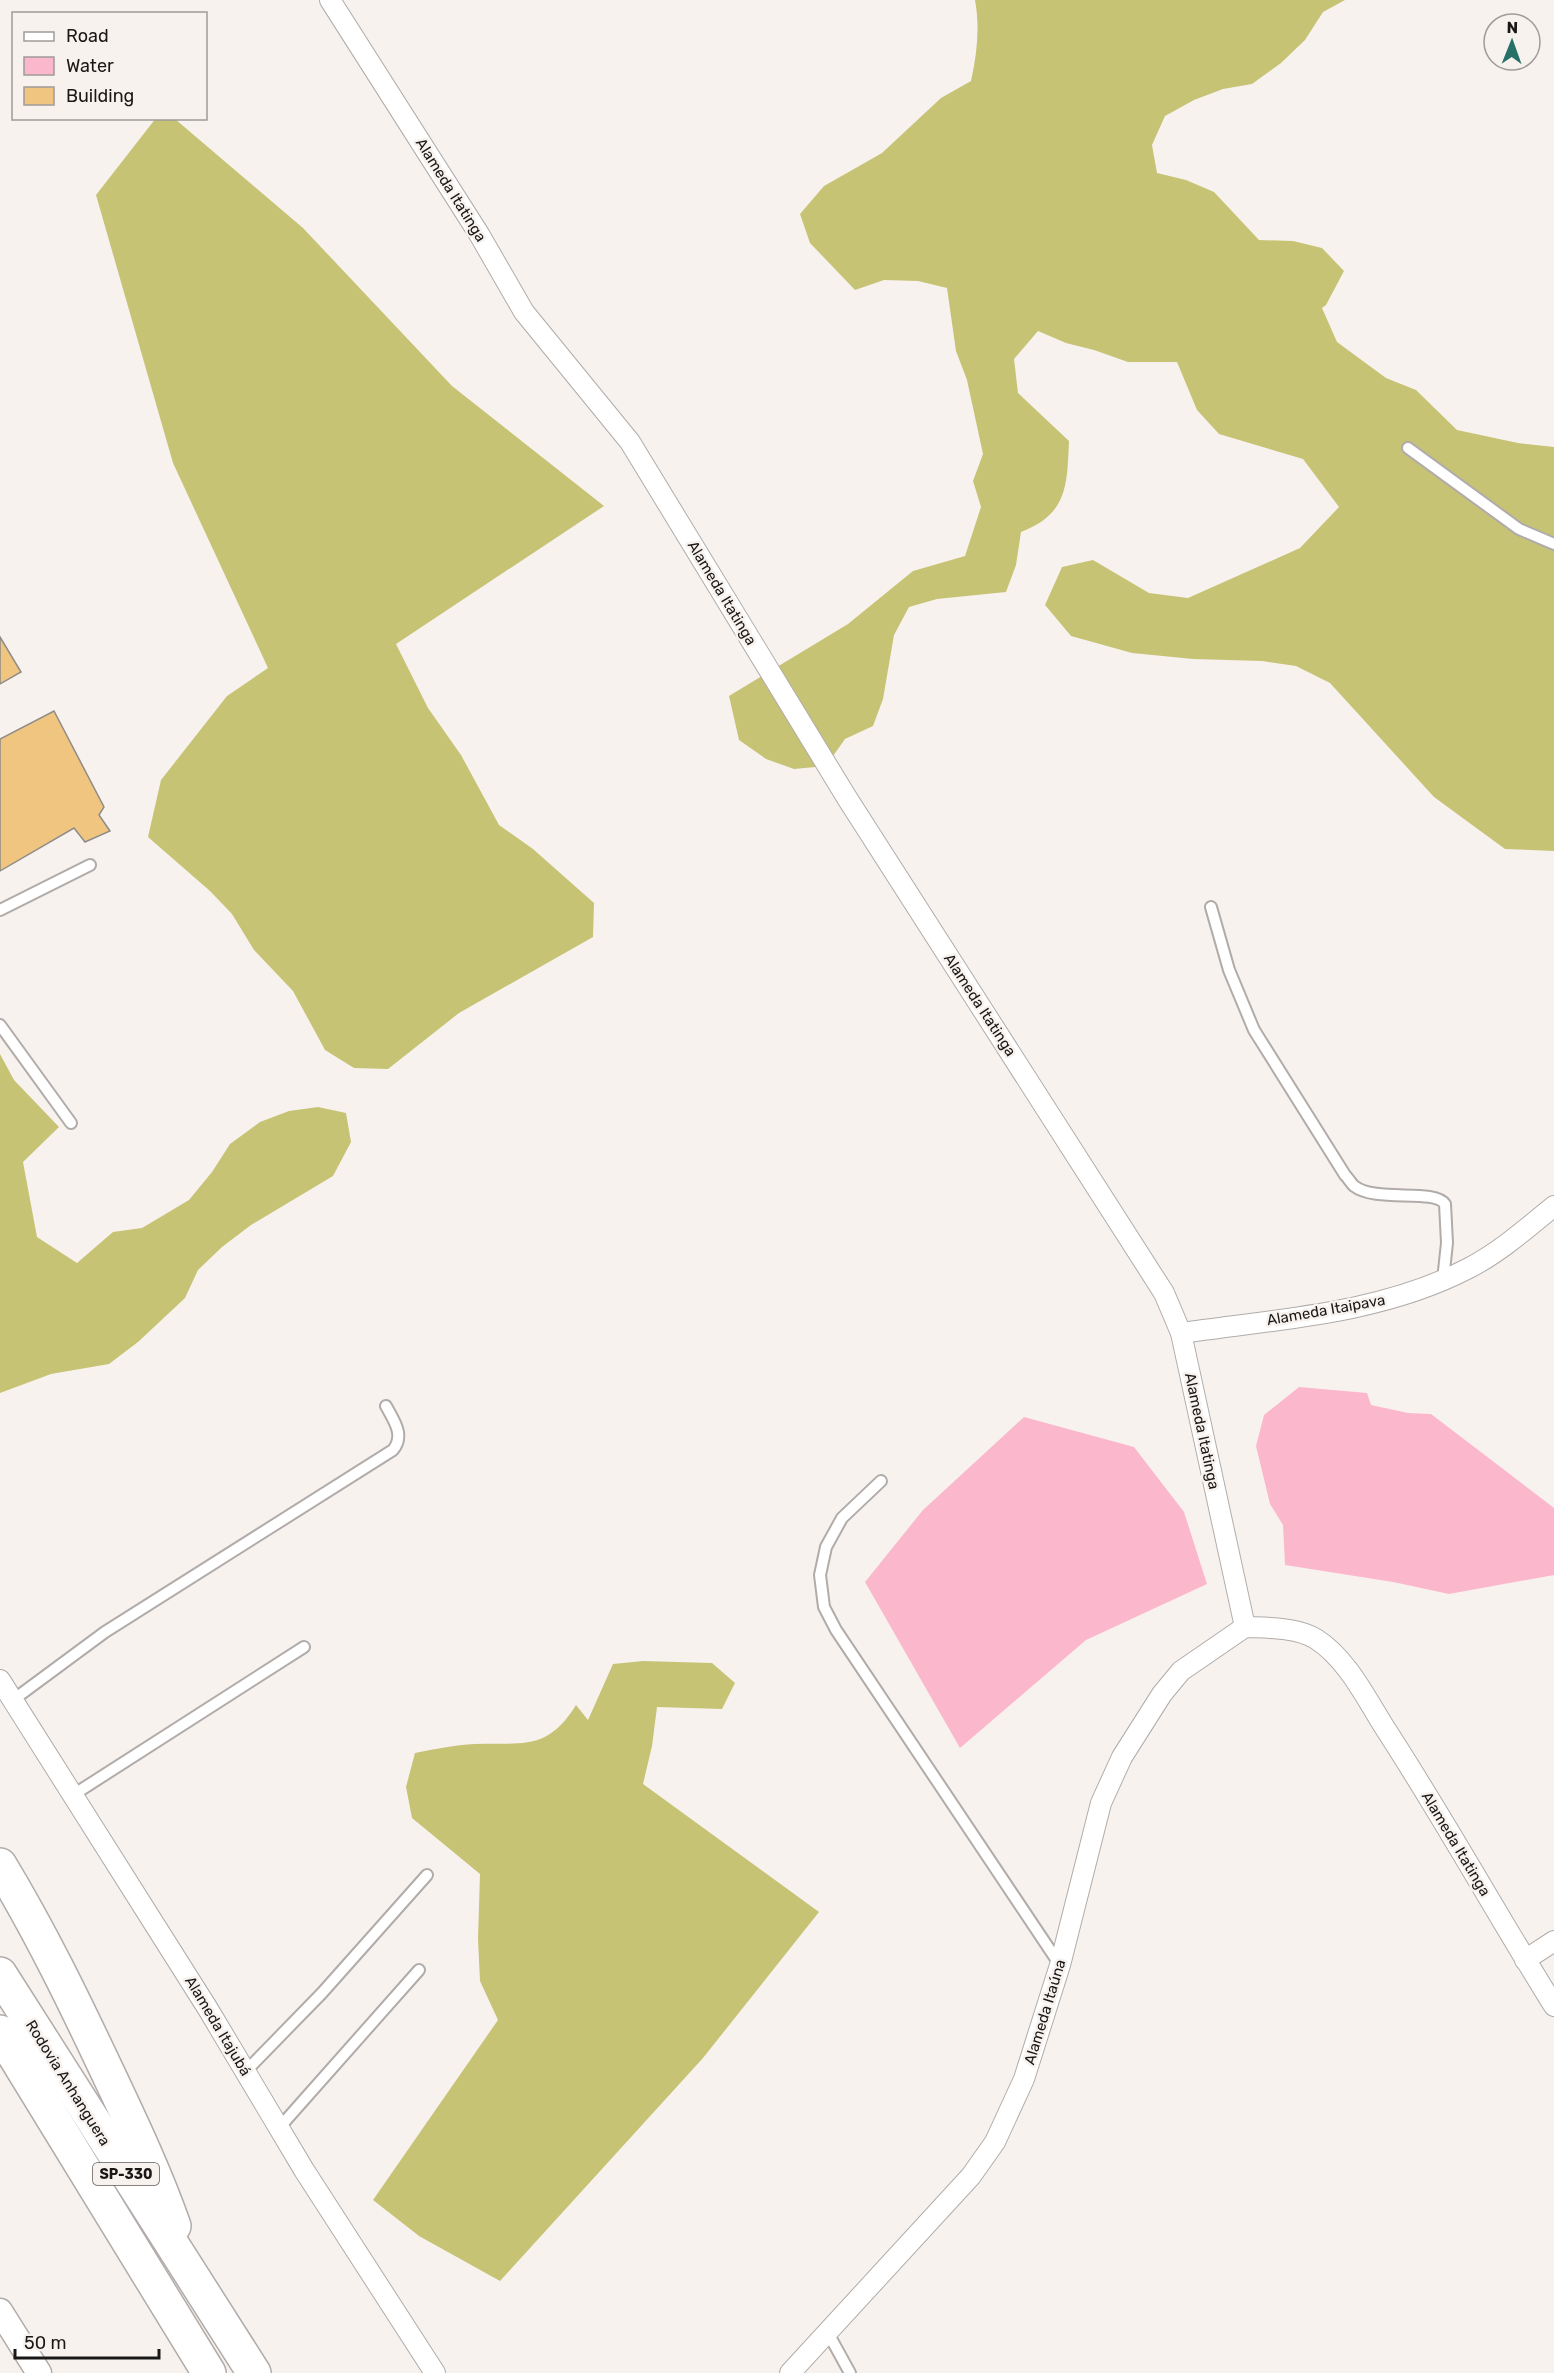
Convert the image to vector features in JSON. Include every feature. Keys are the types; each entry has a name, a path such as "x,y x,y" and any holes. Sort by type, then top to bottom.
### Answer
{"highway":[{"path":"0,1865 32,1917 158,2180 194,2281"},
{"name":"Rodovia Anhanguera","path":"0,1974 254,2373"},
{"name":"Rodovia Anhanguera","path":"0,2032 208,2373"}],"street":[{"name":"Alameda Itatinga","path":"330,0 479,234 524,312 630,442 847,798 1164,1293 1181,1333 1245,1627 1288,1630 1315,1638 1351,1675 1407,1762 1554,2006"},
{"name":"Alameda Itaipava","path":"1181,1333 1323,1313 1386,1300 1443,1280 1471,1267 1504,1246 1554,1206"},
{"name":"Alameda Itaúna","path":"790,2373 971,2176 995,2142 1024,2079 1060,1965 1101,1803 1122,1757 1162,1694 1181,1671 1245,1627"},
{"name":"Alameda Itajubá","path":"0,1680 279,2128 435,2373"},
{"path":"1525,1960 1554,1941"},
{"path":"0,2311 39,2373"}],"lane":[{"path":"1408,448 1519,529 1554,544"},
{"path":"0,910 90,865"},
{"path":"1211,907 1229,970 1254,1030 1345,1175 1354,1186 1365,1192 1391,1196 1437,1197 1445,1204 1447,1243 1443,1280"},
{"path":"0,1025 71,1123"},
{"path":"13,1700 105,1632 393,1450 398,1443 399,1434 386,1406"},
{"path":"881,1480 842,1518 826,1547 820,1575 824,1607 836,1630 1060,1965"},
{"path":"73,1795 304,1647"},
{"path":"245,2072 322,1993 427,1875"},
{"path":"279,2128 419,1970"},
{"path":"828,2333 850,2373"}],"shaded area":[{"path":"975,0 1345,0 1323,12 1305,40 1281,63 1252,84 1223,89 1194,100 1165,116 1152,145 1157,173 1186,180 1214,192 1259,240 1293,241 1322,248 1344,271 1326,305 1322,308 1337,342 1386,378 1416,390 1457,430 1518,443 1554,447 1554,851 1505,849 1434,797 1330,683 1296,666 1262,661 1193,659 1132,653 1071,636 1045,605 1062,567 1093,560 1149,593 1188,598 1300,548 1339,507 1303,459 1219,434 1197,410 1177,362 1128,362 1066,343 1038,331 1014,359 1018,393 1069,441 1067,471 1062,496 1056,507 1036,525 1021,532 1016,565 1006,592 937,599 909,607 894,635 883,699 873,726 845,739 826,766 794,769 766,759 739,740 729,696 848,624 913,571 965,556 981,507 973,481 983,454 967,380 956,351 947,288 918,281 884,280 855,290 810,243 800,214 824,186 882,153 941,98 971,81 977,41"},
{"path":"154,120 176,120 303,228 452,386 604,506 396,644 428,708 461,755 499,825 533,849 594,903 593,937 459,1013 388,1069 354,1068 325,1050 293,991 254,950 232,914 210,891 148,837 161,780 227,696 268,668 173,463 96,195"},
{"path":"0,1054 14,1080 59,1127 23,1162 37,1237 77,1263 113,1232 142,1228 189,1200 212,1172 230,1144 260,1122 289,1111 318,1107 346,1113 351,1142 333,1176 251,1225 222,1247 198,1270 185,1298 138,1342 109,1364 51,1374 0,1393"},
{"path":"643,1661 712,1663 735,1683 722,1709 657,1707 652,1746 643,1784 819,1912 703,2058 500,2281 419,2236 373,2200 498,2020 480,1981 478,1939 480,1874 412,1818 406,1787 415,1753 460,1745 532,1741 555,1731 576,1705 588,1720 613,1664"}],"water":[{"path":"1299,1387 1367,1393 1371,1405 1408,1413 1431,1414 1554,1508 1554,1575 1449,1594 1393,1582 1285,1565 1283,1525 1270,1504 1256,1446 1264,1415"},
{"path":"1024,1417 1134,1447 1184,1512 1207,1584 1086,1640 960,1748 865,1582 923,1510"}],"building":[{"path":"0,637 21,672 0,684"},
{"path":"54,711 104,807 99,815 110,831 85,842 74,828 0,871 0,739"}]}
